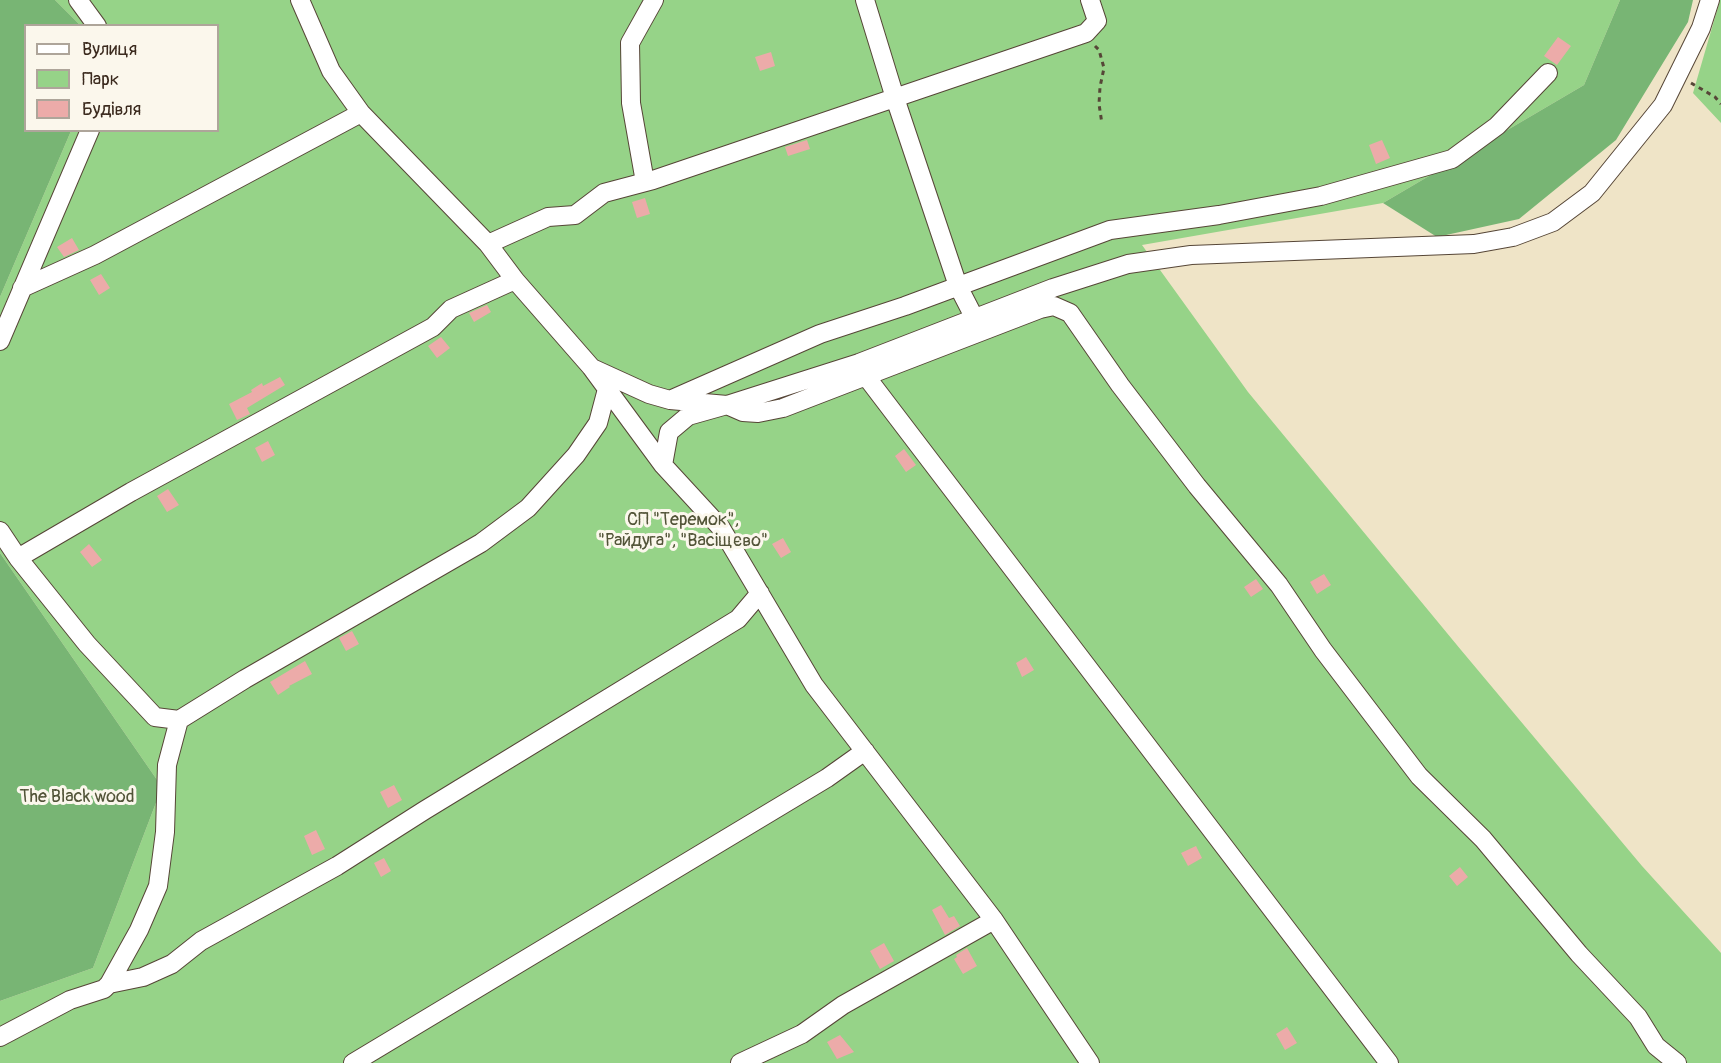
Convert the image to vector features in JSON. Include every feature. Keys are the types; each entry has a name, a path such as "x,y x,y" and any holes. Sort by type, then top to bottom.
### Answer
{"street":[{"path":"78,0 96,24"},
{"path":"300,0 332,71 361,113 488,244 515,280 591,367 663,465 721,528 814,685 994,920 1090,1063"},
{"path":"645,182 632,104 630,43 654,0"},
{"path":"865,0 958,286 975,319"},
{"path":"488,244 548,217 575,215 604,193 645,182 1086,33 1097,21 1090,0"},
{"path":"663,465 669,432 688,417 859,363 1053,288 1128,264 1191,255 1474,244 1513,237 1552,222 1593,193 1664,105 1701,28 1710,0"},
{"path":"670,400 820,334 1110,230 1321,196 1452,159 1497,126 1548,73"},
{"path":"22,288 95,255 361,113"},
{"path":"0,340 89,132"},
{"path":"18,558 131,492 433,327 452,309 515,280"},
{"path":"591,367 649,394 670,400 727,405 743,412 758,413 783,408 1040,309 1054,306 1070,313 1120,385 1197,486 1279,585 1323,650 1419,776 1484,838 1579,954 1638,1017 1656,1046 1677,1063"},
{"path":"865,375 1389,1063"},
{"path":"0,531 18,558 87,644 154,717 179,720 245,679 481,543 528,508 576,455 598,423 608,389"},
{"path":"109,984 144,977 172,964 201,941 337,866 738,619 760,592"},
{"path":"0,1037 70,1000 104,989 109,984 139,930 158,886 165,832 167,765 179,720"},
{"path":"353,1063 827,778 865,751"},
{"path":"740,1063 802,1034 843,1005 994,920"}],"path":[{"path":"1074,37 1088,41 1099,50 1104,68 1099,104 1102,124"},
{"path":"1679,76 1715,97 1721,104"}],"green space":[{"path":"0,0 55,0 79,24 24,24 24,132 71,132 0,297"},
{"name":"СП \"Теремок\", \"Райдуга\", \"Васіщєво\"","path":"55,0 1620,0 1584,85 1383,203 1142,245 1248,392 1642,866 1721,953 1721,1063 0,1063 0,1001 93,968 162,787 0,553 0,297 71,132 219,132 219,24 79,24"},
{"path":"1620,0 1693,0 1688,22 1616,140 1519,219 1437,237 1383,203 1584,85"},
{"path":"1721,0 1721,123 1693,93"},
{"name":"The Black wood","path":"0,553 162,787 93,968 0,1001"}],"building":[{"path":"1558,37 1571,46 1557,65 1544,56"},
{"path":"771,52 775,66 760,71 755,57"},
{"path":"807,140 810,149 788,156 785,147"},
{"path":"1382,140 1390,158 1376,164 1369,145"},
{"path":"645,198 650,214 637,218 632,202"},
{"path":"72,238 79,250 64,257 57,247"},
{"path":"101,274 110,288 99,295 90,280"},
{"path":"487,305 491,312 474,322 469,313"},
{"path":"441,337 450,348 437,358 428,346"},
{"path":"280,377 285,385 247,408 250,414 237,420 229,404 252,392 251,390 262,383 263,386"},
{"path":"268,441 275,455 262,462 255,448"},
{"path":"904,449 916,465 906,472 895,456"},
{"path":"168,489 179,505 167,512 157,496"},
{"path":"783,538 791,552 781,558 772,544"},
{"path":"89,544 102,560 92,567 80,552"},
{"path":"1324,574 1331,585 1317,594 1310,582"},
{"path":"1256,579 1263,589 1251,597 1244,587"},
{"path":"352,631 359,644 346,651 339,638"},
{"path":"1026,657 1034,670 1022,677 1016,663"},
{"path":"305,661 312,674 289,686 278,695 270,682"},
{"path":"394,785 402,800 388,808 380,792"},
{"path":"316,830 325,849 312,855 304,836"},
{"path":"1196,846 1202,858 1188,866 1181,853"},
{"path":"384,858 391,871 381,877 374,863"},
{"path":"1460,867 1468,877 1457,886 1449,876"},
{"path":"941,905 949,918 954,916 960,926 945,935 932,910"},
{"path":"884,943 894,961 880,969 870,951"},
{"path":"967,948 977,966 963,974 954,959"},
{"path":"1287,1027 1297,1043 1285,1050 1276,1034"},
{"path":"840,1035 854,1052 837,1059 827,1042"}]}
